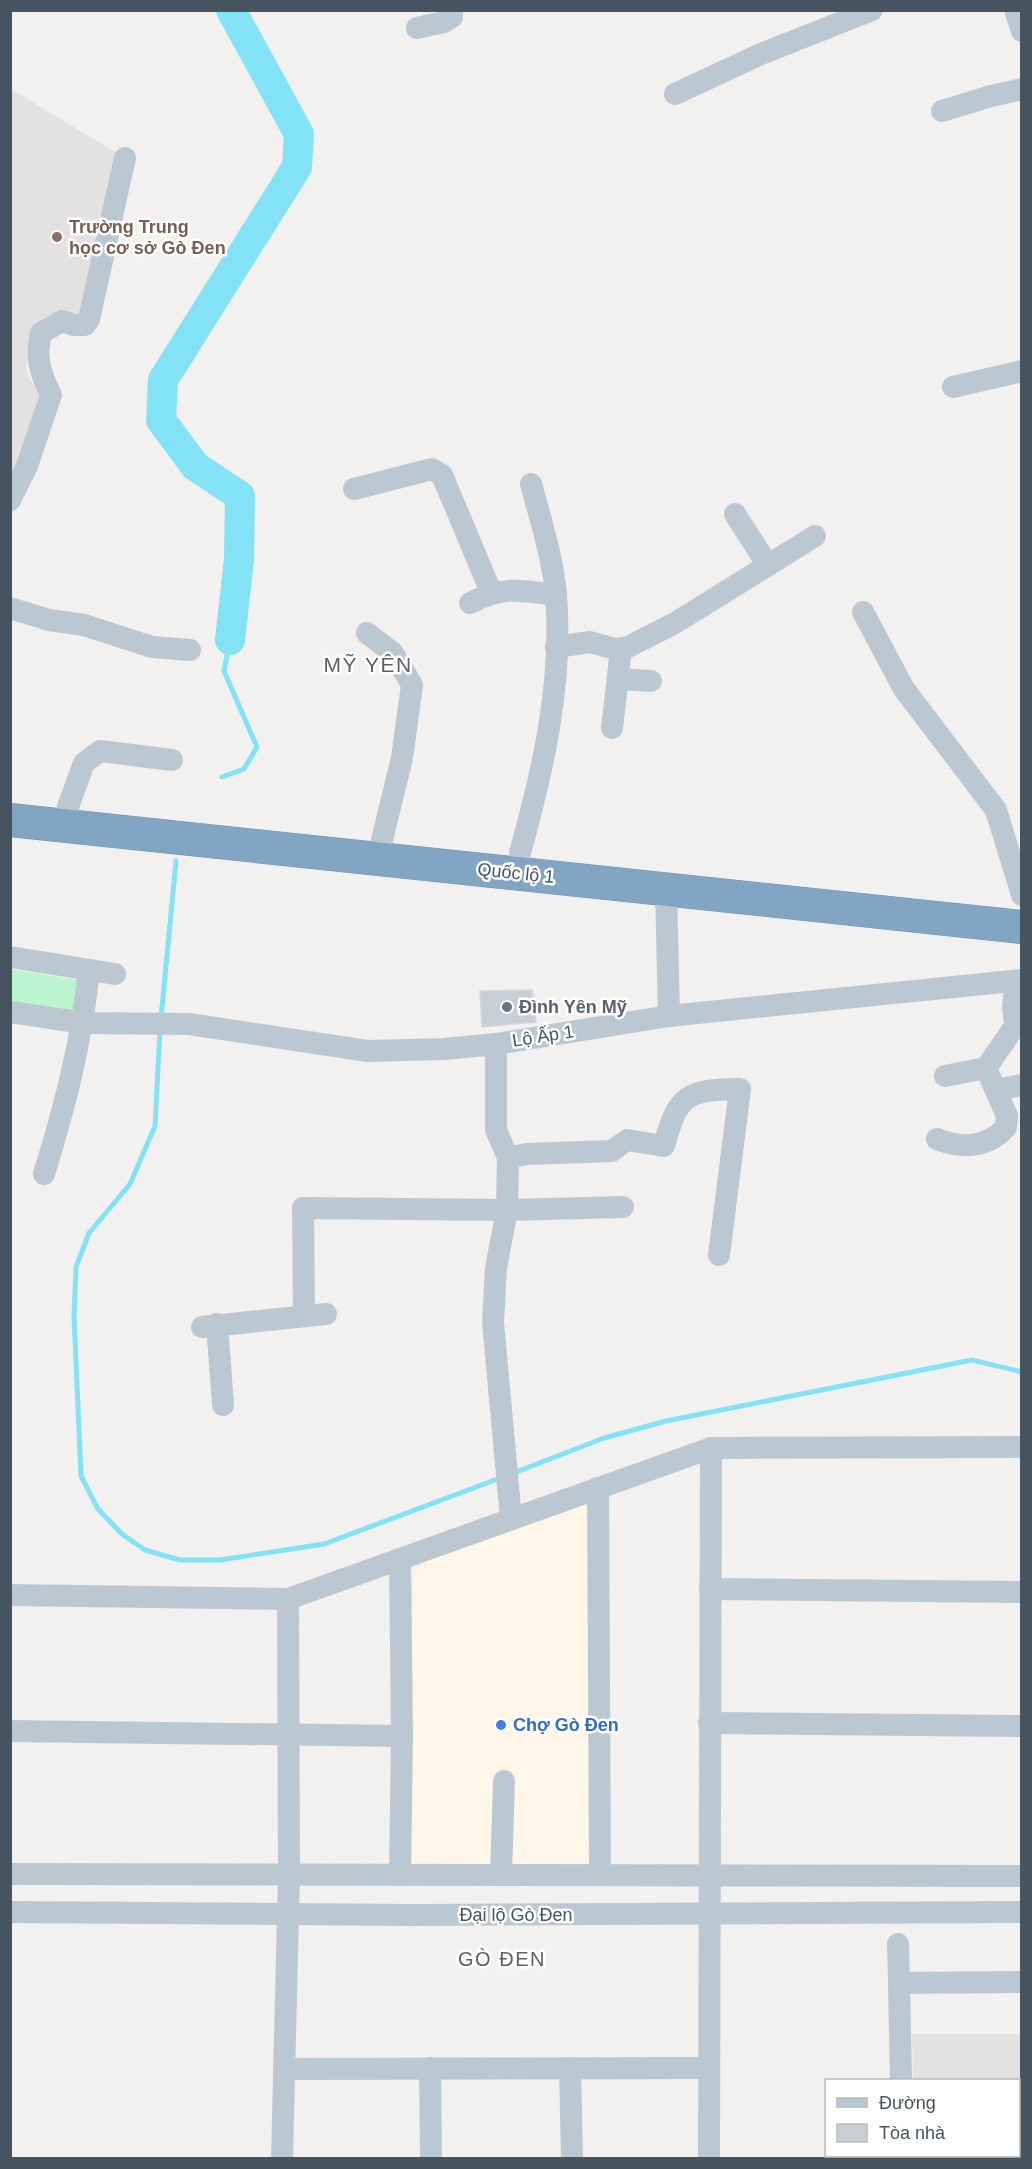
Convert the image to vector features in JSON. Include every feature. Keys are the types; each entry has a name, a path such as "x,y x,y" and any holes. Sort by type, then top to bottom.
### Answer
{"highway":[{"name":"Quốc lộ 1","path":"10,802 1022,904"},
{"name":"Quốc lộ 1","path":"10,820 1022,927"}],"street":[{"path":"417,28 444,22 452,17 452,10"},
{"path":"675,94 760,54 872,10"},
{"path":"1015,10 1022,31"},
{"path":"942,111 1022,89"},
{"path":"10,500 27,466 51,395 39,370 37,348 41,333 62,321 74,326 85,325 89,319 125,158"},
{"path":"953,387 1022,371"},
{"path":"354,489 432,468 442,475 491,592"},
{"path":"520,854 541,775 551,707 556,647 556,595 531,484"},
{"path":"735,514 767,564"},
{"path":"556,647 590,642 621,649 675,624 767,564 815,536"},
{"path":"470,603 491,592 518,590 556,595"},
{"path":"10,608 49,620 84,625 152,647 190,650"},
{"path":"863,612 904,689 996,810 1022,895"},
{"path":"367,633 393,653 412,685 402,758 382,840"},
{"path":"612,728 621,649"},
{"path":"619,679 651,681"},
{"path":"68,807 84,763 100,751 172,760"},
{"path":"666,888 669,1016"},
{"path":"10,957 114,974"},
{"path":"44,1174 74,1071 84,1023 89,970"},
{"path":"945,1076 986,1068 1015,1026 1013,1006 1019,981"},
{"name":"Lộ Ấp 1","path":"10,1012 84,1023 189,1024 368,1051 444,1049 496,1044 669,1016 1019,981"},
{"path":"496,1044 496,1130 508,1158 507,1210 496,1268 493,1322 511,1508"},
{"path":"937,1139 963,1146 988,1142 1006,1127 1007,1116 986,1068"},
{"path":"996,1090 1022,1086"},
{"path":"508,1158 526,1154 612,1151 627,1140 664,1146 681,1104 688,1096 708,1090 740,1089 719,1255"},
{"path":"223,1405 210,1326 315,1314 303,1208 507,1210 623,1206"},
{"path":"10,1595 288,1599 400,1559 511,1508 598,1488 711,1448 1022,1447"},
{"path":"709,2158 711,1448"},
{"path":"598,1488 600,1875"},
{"path":"400,1559 402,1736 400,1875"},
{"path":"710,1589 1022,1592"},
{"path":"282,2158 289,1875 288,1599"},
{"path":"709,1723 1022,1726"},
{"path":"10,1731 402,1736"},
{"path":"504,1781 507,1875 513,1915"},
{"path":"10,1874 1022,1876"},
{"path":"471,1875 472,1915"},
{"name":"Đại lộ Gò Đen","path":"10,1912 472,1915 1022,1912"},
{"path":"898,1944 901,2079"},
{"path":"899,1983 1022,1982"},
{"path":"284,2068 709,2068"},
{"path":"430,2068 431,2158"},
{"path":"570,2068 572,2158"}],"shaded area":[{"name":"Trường Trung học cơ sở Gò Đen","path":"11,89 125,158 81,319 30,340 26,367 30,380 39,392 24,464 11,493"},
{"name":"Chợ Gò Đen","path":"585,1505 590,1514 591,1868 409,1867 413,1582 417,1570 426,1560"},
{"path":"912,2034 1021,2034 1021,2158 914,2158 1020,2157 1020,2079 913,2079"}],"green space":[{"path":"10,969 84,981 81,1016 11,1009"}],"building":[{"name":"Đình Yên Mỹ","path":"532,990 536,1022 482,1027 480,991"}],"waterway":[{"path":"230,640 239,559 240,496 195,466 161,420 163,380 297,167 299,134 231,10"},
{"path":"222,777 244,769 257,747 224,671 230,640"},
{"path":"161,1018 176,861"},
{"path":"160,1030 155,1126 130,1184 89,1233 76,1267 74,1316 81,1476 98,1509 122,1534 145,1550 180,1560 220,1560 324,1544 503,1477"},
{"path":"511,1474 604,1438 666,1421 972,1360 1022,1372"}],"place":[{"name":"Trường Trung học cơ sở Gò Đen","path":"57,237"},
{"name":"Đình Yên Mỹ","path":"507,1007"},
{"name":"Chợ Gò Đen","path":"501,1725"}],"district":[{"name":"MỸ YÊN","path":"368,665"},
{"name":"GÒ ĐEN","path":"502,1959"}]}
